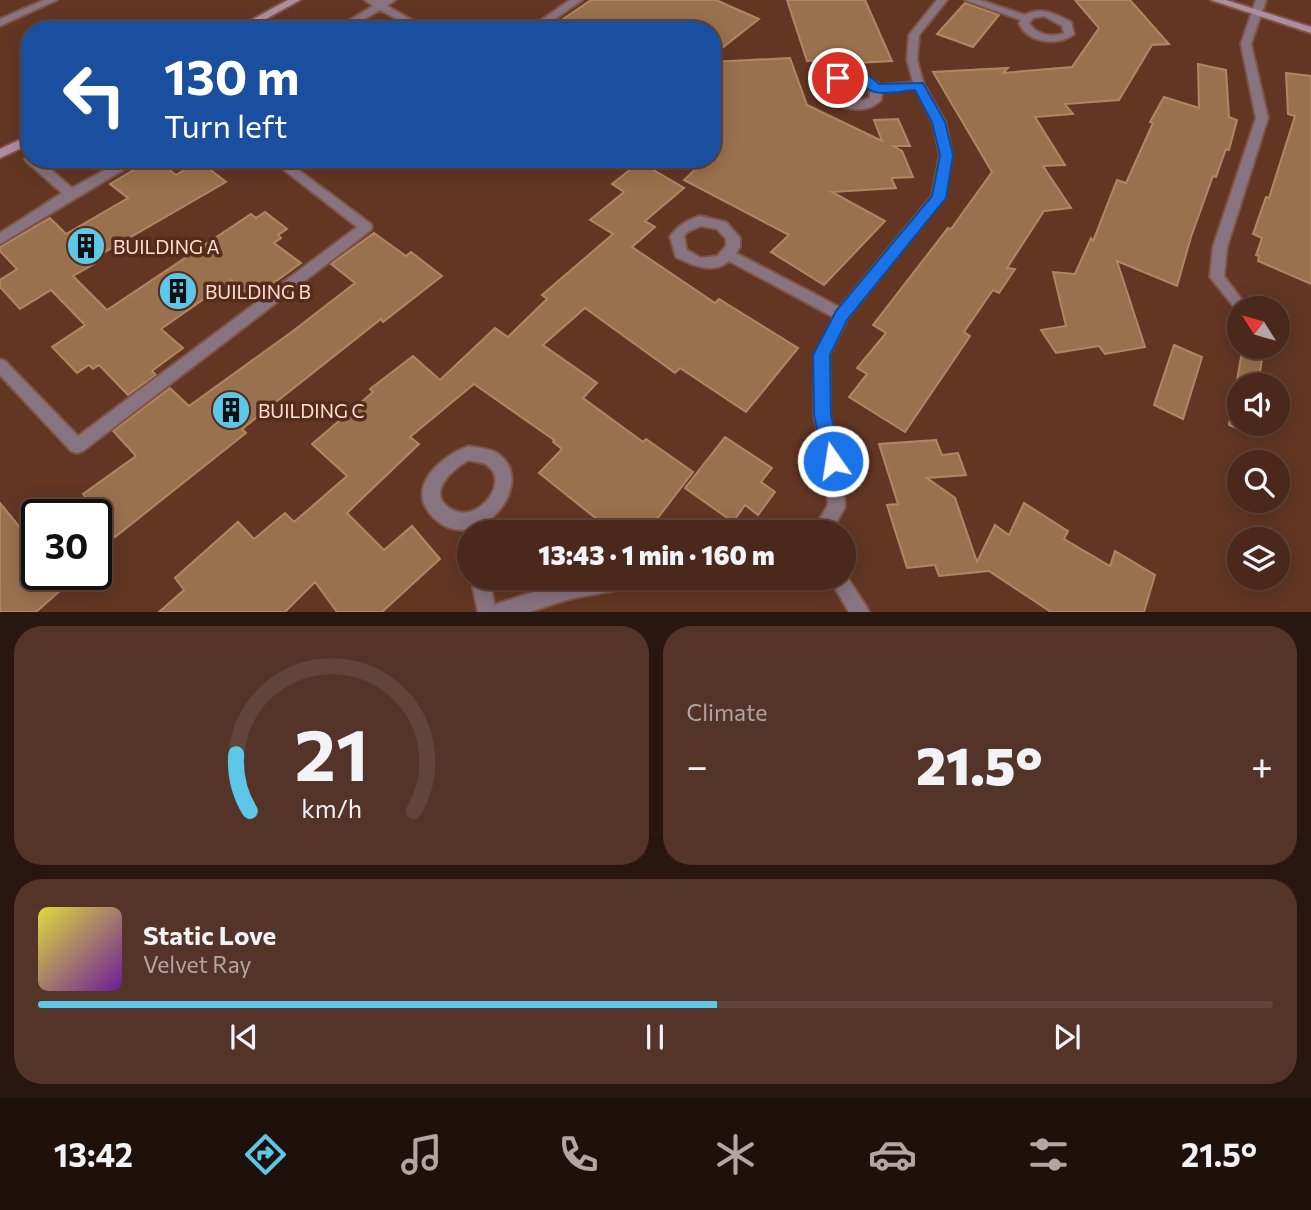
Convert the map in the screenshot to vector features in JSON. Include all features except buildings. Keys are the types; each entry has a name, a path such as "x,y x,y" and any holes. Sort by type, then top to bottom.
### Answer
{"main road":[{"path":"255,21 295,0"},
{"path":"1216,0 1311,30"},
{"path":"0,154 21,144"}],"street":[{"path":"0,23 52,0"},
{"path":"370,0 408,21"},
{"path":"354,21 390,0"},
{"path":"546,21 577,0"},
{"path":"829,520 837,507 833,461 822,415 822,355 842,316 939,198 946,155 939,122 919,85 912,60 914,35 942,0"},
{"path":"970,0 1025,18"},
{"path":"1232,296 1217,277 1220,247 1262,118 1246,44 1261,0"},
{"path":"877,89 919,85"},
{"path":"16,146 21,151"},
{"path":"41,168 71,194"},
{"path":"0,239 71,194 119,168"},
{"path":"0,365 77,446 366,227 288,168"},
{"path":"729,255 842,316"},
{"path":"469,453 482,454 494,459 502,469 505,481 502,494 494,507 469,526 442,514 434,504 432,491 435,478 455,457 469,453"},
{"path":"483,590 487,611"},
{"path":"499,611 569,590"},
{"path":"846,590 860,611"}],"place":[{"name":"BUILDING A","path":"86,246"},
{"name":"BUILDING B","path":"178,291"},
{"name":"BUILDING C","path":"231,410"}],"route":[{"path":"833,461 822,415 822,355 842,316 939,198 946,155 939,122 919,85 877,89 872,83 856,76 838,78"}]}
